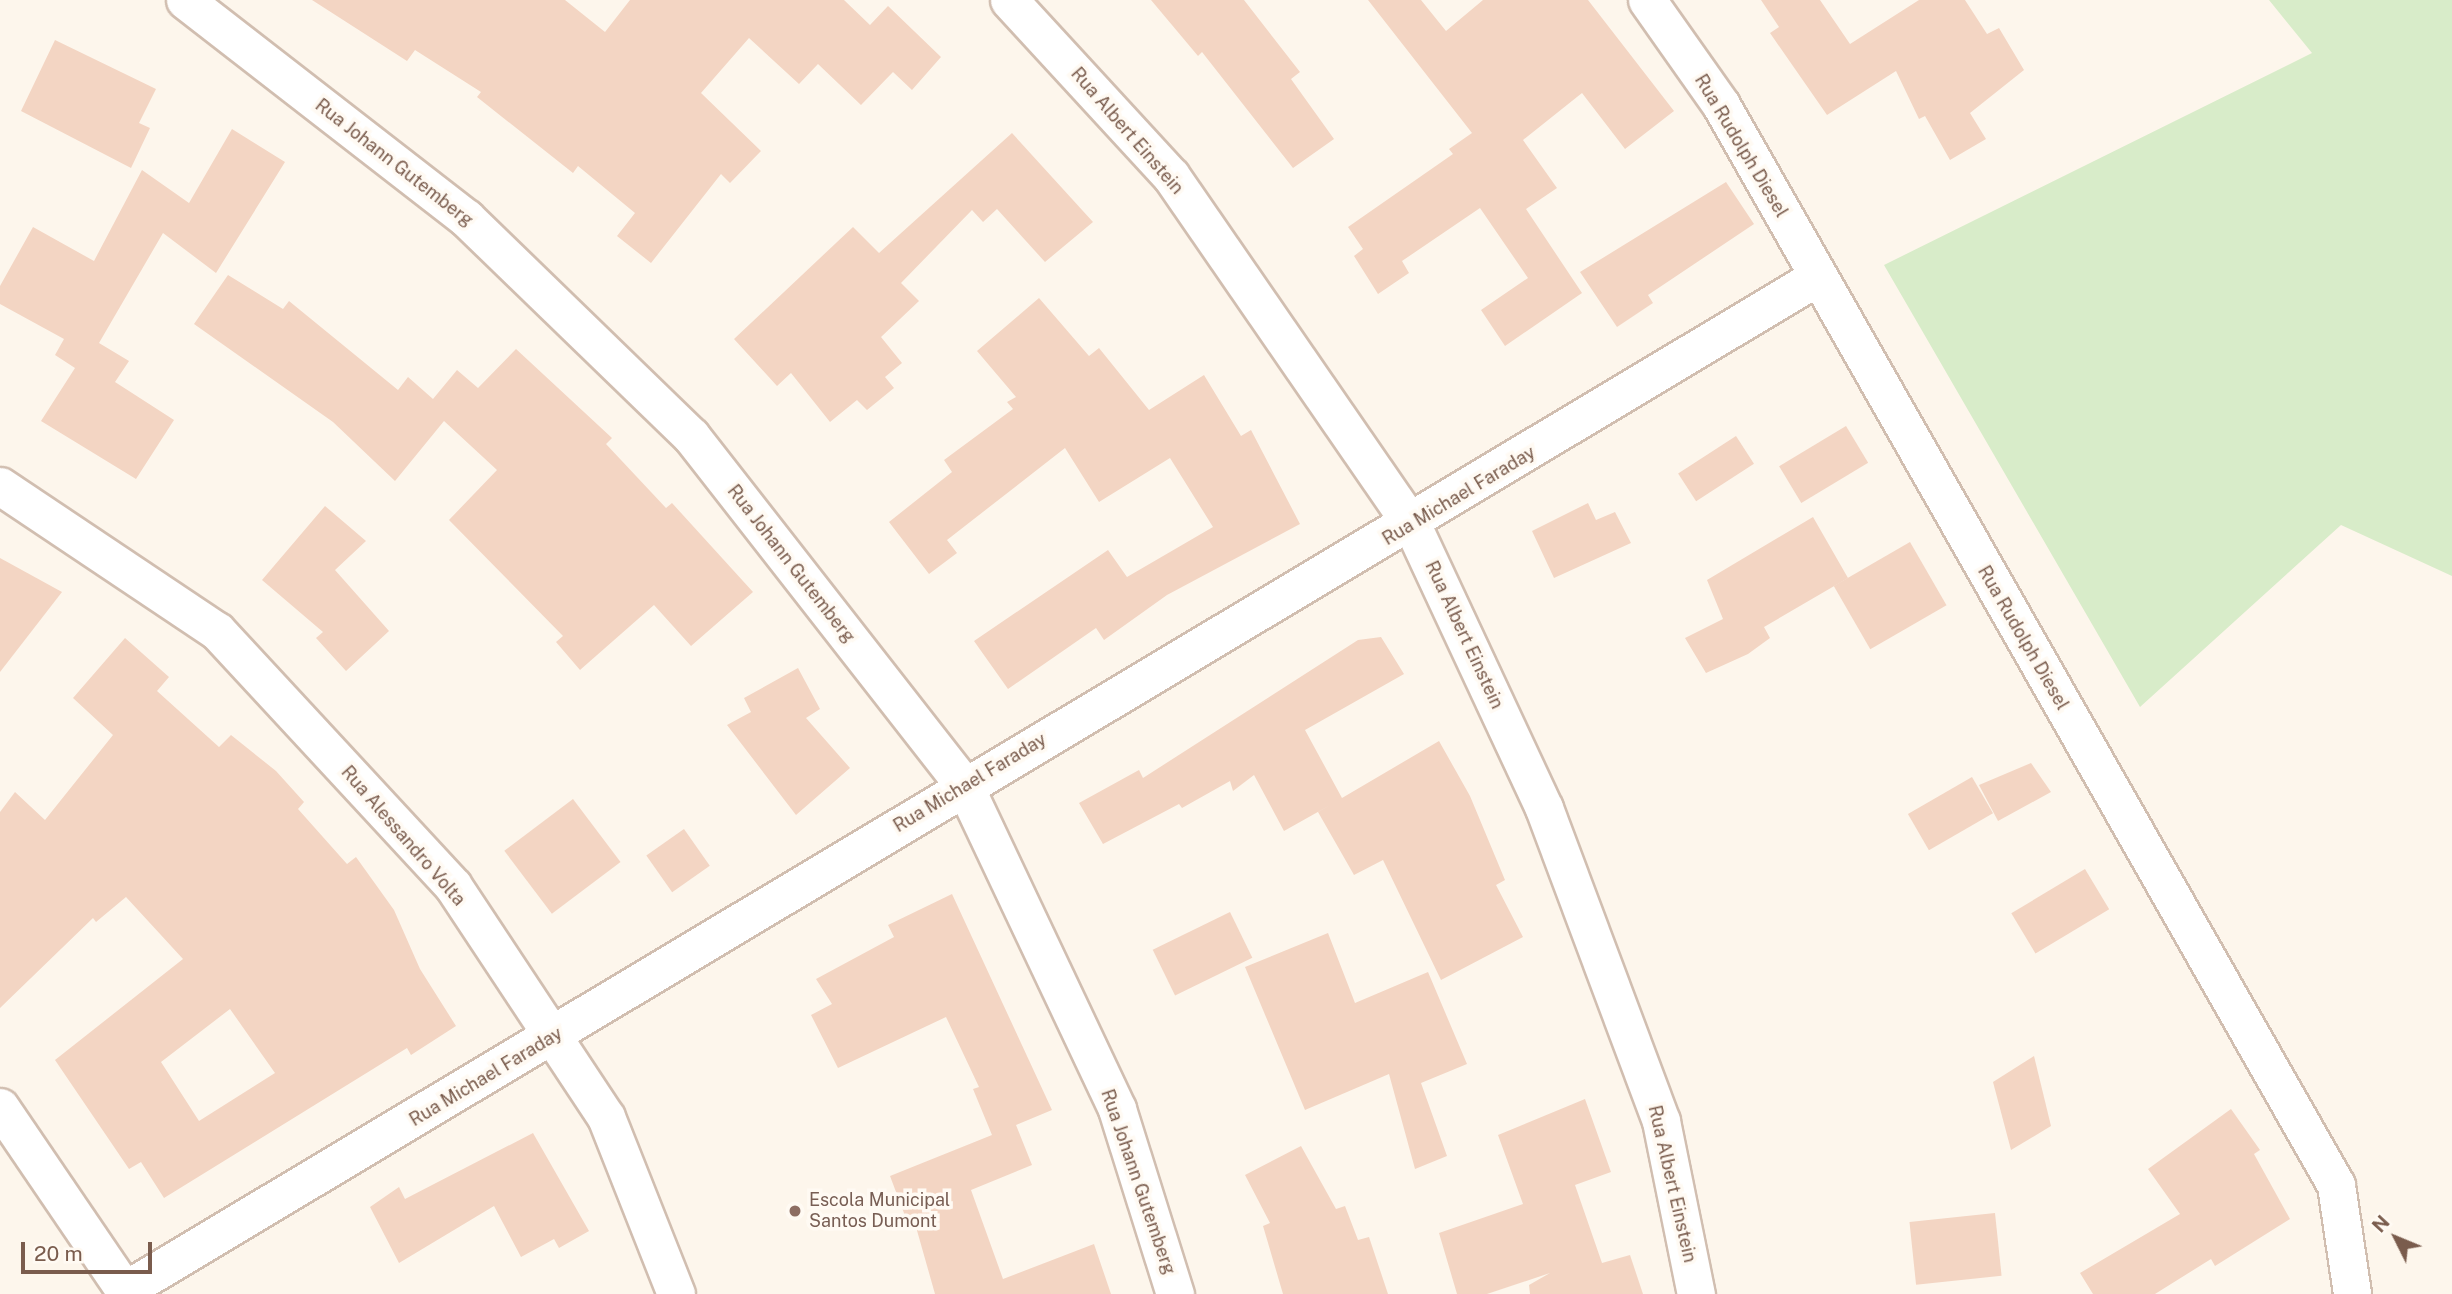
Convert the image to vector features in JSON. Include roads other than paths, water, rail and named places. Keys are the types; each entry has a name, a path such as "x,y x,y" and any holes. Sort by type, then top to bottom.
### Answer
{"street":[{"name":"Rua Johann Gutemberg","path":"185,0 466,218 691,436 964,785 1117,1109 1175,1294"},
{"name":"Rua Albert Einstein","path":"1009,0 1171,176 1412,525 1544,808 1661,1121 1696,1294"},
{"name":"Rua Rudolph Diesel","path":"1647,0 1721,105 2336,1185 2352,1294"},
{"name":"Rua Michael Faraday","path":"126,1292 553,1037 964,785 1412,525 1817,277"},
{"name":"Rua Alessandro Volta","path":"0,486 217,631 453,886 606,1117 676,1294"},
{"path":"0,1107 126,1292"}],"place":[{"name":"Escola Municipal Santos Dumont","path":"795,1211"}]}
